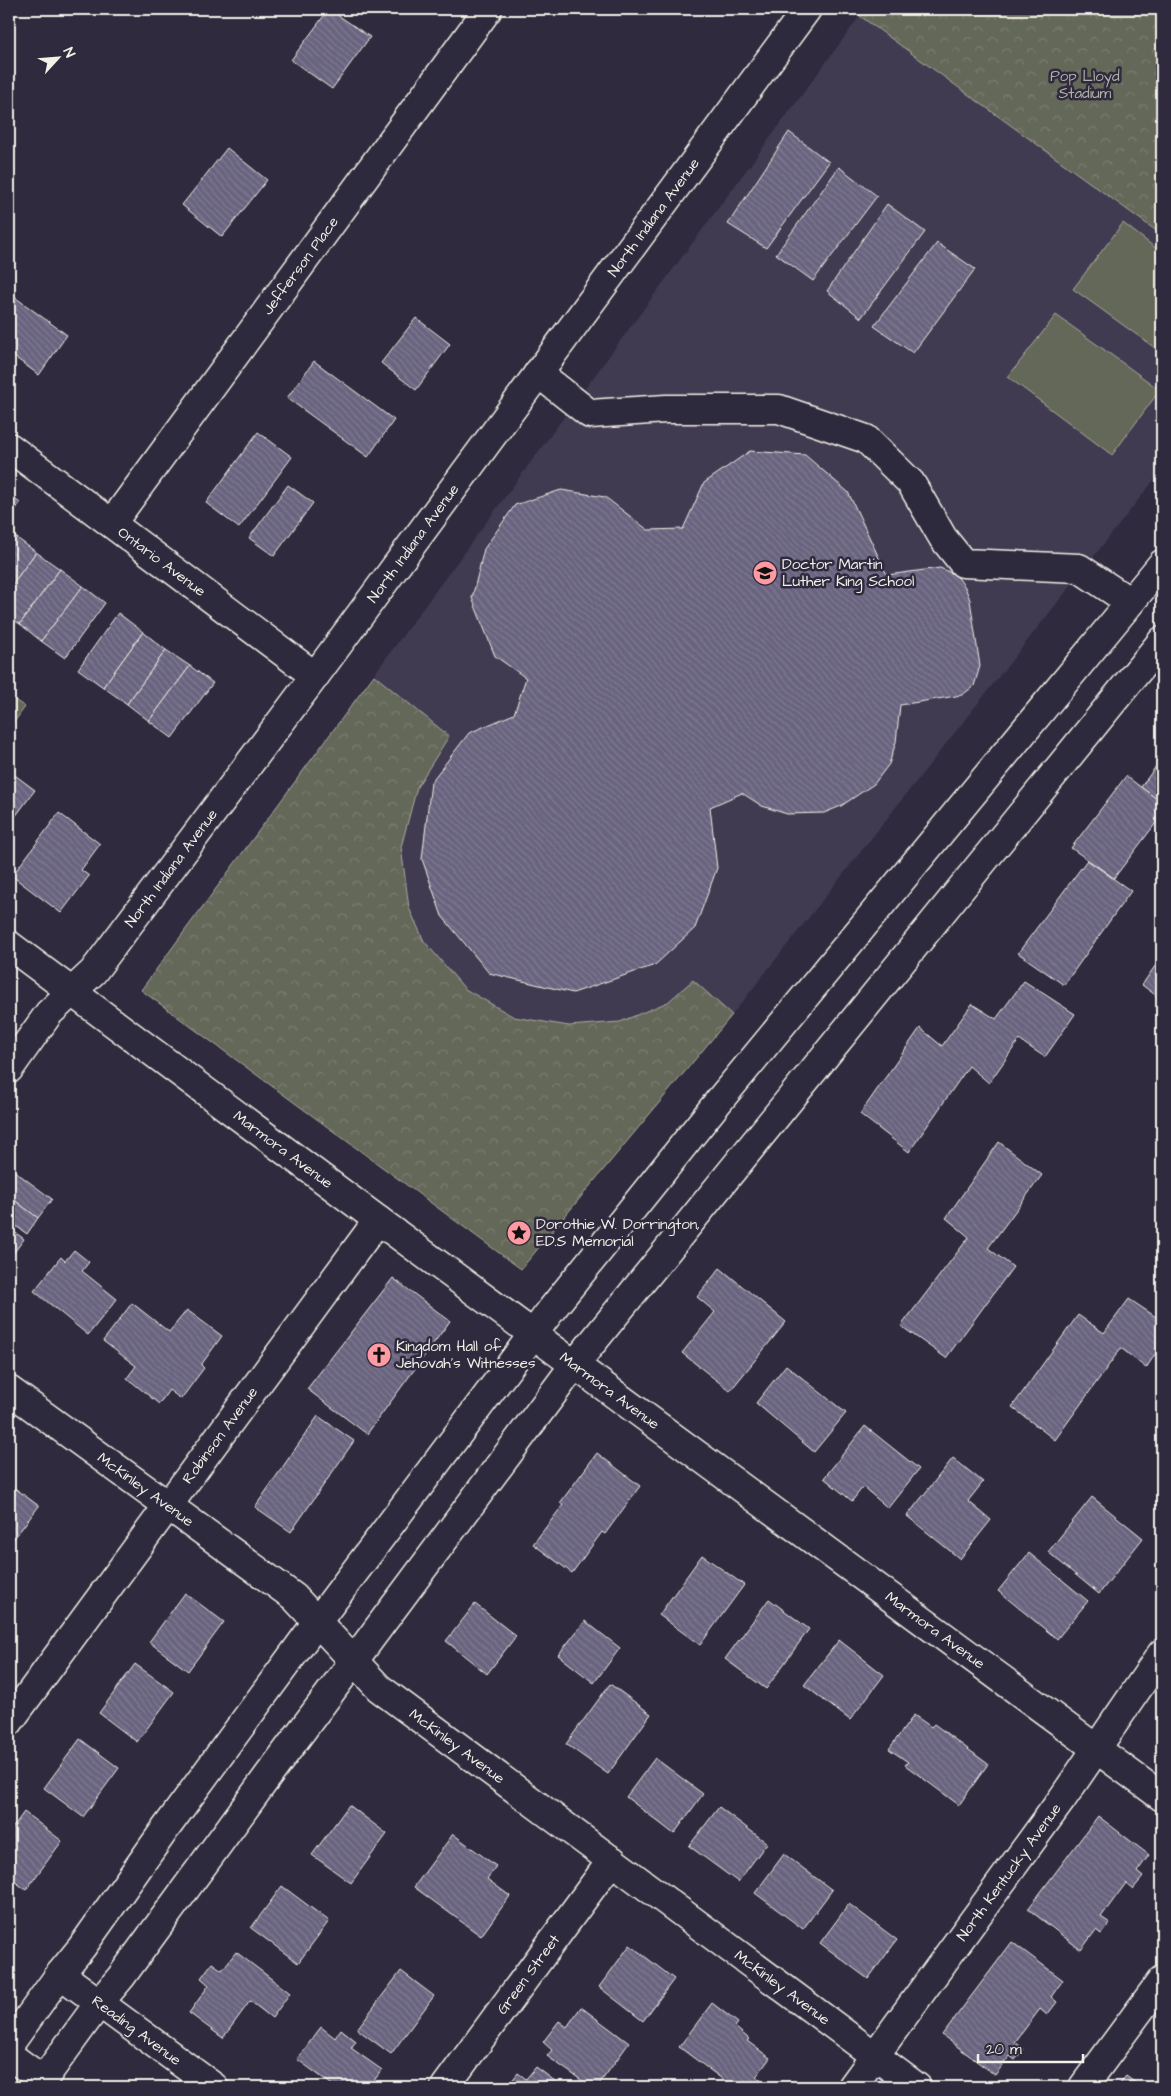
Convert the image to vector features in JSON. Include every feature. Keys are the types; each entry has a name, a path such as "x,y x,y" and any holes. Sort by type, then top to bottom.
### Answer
{"street":[{"name":"Jefferson Place","path":"112,523 488,9"},
{"name":"North Indiana Avenue","path":"9,1069 49,1013 93,972 315,676 807,9"},
{"path":"538,374 590,414 666,409 779,409 866,439 910,483 943,538 963,564 1079,568 1130,602"},
{"name":"Ontario Avenue","path":"9,447 315,676"},
{"path":"9,2045 317,1622 534,1334 718,1102 1162,564"},
{"path":"9,2055 40,2084 575,1364 1162,641"},
{"name":"Marmora Avenue","path":"9,945 378,1220 1162,1797"},
{"name":"Robinson Avenue","path":"9,1722 378,1220"},
{"name":"McKinley Avenue","path":"9,1390 294,1597 379,1688 917,2087"},
{"name":"North Kentucky Avenue","path":"852,2087 1062,1799 1162,1653"},
{"name":"Green Street","path":"445,2087 612,1860"},
{"name":"Reading Avenue","path":"60,1974 214,2087"},
{"path":"1083,2087 1162,1980"}],"shaded area":[{"name":"Doctor Martin Luther King School","path":"860,16 1162,235 1162,470 732,1015 521,1269 141,990"}],"green space":[{"name":"Pop Lloyd Stadium","path":"865,9 1162,9 1162,235 860,16"},
{"path":"1123,223 1162,253 1162,353 1073,289"},
{"path":"1056,315 1160,390 1112,455 1008,377"},
{"path":"374,675 449,736 417,787 401,847 409,908 424,941 465,989 514,1017 569,1026 620,1022 668,1002 693,980 732,1015 521,1269 141,990"},
{"path":"9,696 25,707 9,729"}],"building":[{"path":"329,9 370,37 332,89 291,60"},
{"path":"789,132 829,162 766,248 728,224"},
{"path":"227,148 267,180 222,237 182,205"},
{"path":"839,167 877,196 813,281 776,254"},
{"path":"887,204 925,232 861,318 827,291"},
{"path":"937,243 975,269 913,353 874,326"},
{"path":"9,293 67,335 39,375 9,353"},
{"path":"416,318 450,344 416,390 381,363"},
{"path":"314,361 394,420 368,457 287,398"},
{"path":"258,432 292,457 239,528 206,503"},
{"path":"750,451 805,455 848,492 887,575 940,568 956,575 965,587 970,600 980,666 974,686 962,695 900,705 896,742 889,764 874,784 841,806 824,813 787,814 762,806 742,793 710,807 717,868 695,928 655,965 573,993 489,973 442,916 422,859 431,782 469,733 514,714 526,678 495,656 472,598 484,549 515,505 561,490 605,497 648,530 683,529 704,483"},
{"path":"288,485 313,503 274,556 249,538"},
{"path":"9,495 20,503 9,519"},
{"path":"10,533 36,552 9,589 9,535"},
{"path":"36,552 60,569 20,624 9,617 9,589"},
{"path":"60,569 83,586 41,641 20,624"},
{"path":"83,586 105,603 65,658 41,641"},
{"path":"118,613 143,632 103,687 78,669"},
{"path":"143,632 166,650 127,704 103,687"},
{"path":"166,650 190,666 149,721 127,704"},
{"path":"190,666 213,683 172,738 149,721"},
{"path":"1162,758 1162,803 1141,787"},
{"path":"12,773 35,790 9,825 9,777"},
{"path":"1126,776 1162,803 1162,815 1114,878 1071,848"},
{"path":"59,813 100,844 81,870 89,876 61,913 12,876"},
{"path":"1087,860 1131,891 1064,985 1018,953"},
{"path":"1162,956 1162,1000 1142,985"},
{"path":"1024,981 1075,1014 1045,1057 1019,1040 989,1083 969,1066 909,1152 860,1114 920,1028 942,1046 972,1004 996,1019"},
{"path":"999,1142 1042,1175 988,1248 1013,1267 946,1358 901,1326 969,1237 946,1218"},
{"path":"9,1167 52,1199 38,1218 9,1196"},
{"path":"9,1196 38,1218 27,1234 9,1221"},
{"path":"9,1228 24,1239 12,1255 9,1253"},
{"path":"74,1250 89,1262 82,1271 117,1299 88,1335 34,1291 61,1257 65,1261"},
{"path":"720,1268 786,1322 730,1391 682,1353 715,1312 697,1297"},
{"name":"Kingdom Hall of Jehovah's Witnesses","path":"393,1278 450,1321 367,1434 307,1389"},
{"path":"1129,1299 1162,1321 1162,1344 1146,1368 1121,1348 1055,1440 1012,1407 1078,1315 1104,1333"},
{"path":"132,1303 169,1332 187,1310 222,1336 201,1365 204,1368 181,1399 169,1390 159,1404 127,1378 136,1366 103,1341"},
{"path":"786,1365 846,1413 814,1452 756,1403"},
{"path":"318,1416 354,1441 291,1532 255,1507"},
{"path":"865,1426 919,1469 888,1508 863,1487 852,1501 824,1478"},
{"path":"597,1453 640,1486 605,1534 602,1532 572,1573 533,1544 563,1505 560,1503"},
{"path":"953,1458 983,1482 968,1501 991,1520 960,1559 907,1516"},
{"path":"9,1484 39,1506 9,1545"},
{"path":"1092,1497 1143,1538 1099,1594 1048,1552"},
{"path":"1029,1553 1088,1601 1057,1639 998,1591"},
{"path":"702,1555 744,1585 700,1645 659,1615"},
{"path":"185,1593 224,1622 188,1671 149,1642"},
{"path":"769,1599 809,1629 766,1689 725,1659"},
{"path":"475,1604 516,1636 487,1674 446,1641"},
{"path":"585,1621 620,1648 594,1683 558,1655"},
{"path":"839,1640 884,1675 850,1720 804,1685"},
{"path":"135,1664 174,1692 137,1742 99,1713"},
{"path":"610,1684 651,1714 608,1774 566,1744"},
{"path":"914,1715 931,1727 934,1724 988,1764 959,1805 905,1765 908,1762 889,1749"},
{"path":"80,1739 119,1768 83,1817 44,1788"},
{"path":"655,1758 703,1794 674,1834 626,1797"},
{"path":"349,1805 387,1834 351,1883 312,1855"},
{"path":"719,1807 767,1843 738,1882 689,1846"},
{"path":"24,1812 62,1841 26,1890 9,1877 9,1833"},
{"path":"1098,1816 1149,1855 1137,1872 1143,1877 1133,1889 1126,1883 1101,1917 1110,1923 1101,1934 1096,1930 1081,1950 1028,1909"},
{"path":"453,1834 496,1866 487,1879 510,1896 481,1936 414,1887"},
{"path":"784,1854 832,1890 803,1929 755,1893"},
{"path":"282,1886 329,1921 298,1963 251,1928"},
{"path":"849,1904 897,1940 868,1979 820,1943"},
{"path":"1012,1942 1063,1980 1051,1997 1057,2002 1047,2015 1040,2009 1015,2042 1024,2049 1015,2060 1010,2056 995,2075 942,2035"},
{"path":"630,1945 674,1979 643,2021 599,1987"},
{"path":"236,1952 290,1993 272,2018 250,2001 223,2038 189,2013 209,1985 201,1978 212,1963 222,1970"},
{"path":"401,1971 434,1996 391,2054 357,2029"},
{"path":"712,2003 738,2023 735,2027 749,2039 747,2041 770,2058 756,2077 763,2082 760,2087 733,2087 679,2047"},
{"path":"581,2007 629,2043 597,2087 591,2087 547,2056 552,2050 543,2042 559,2021 567,2027"},
{"path":"321,2027 335,2038 341,2029 356,2041 351,2048 382,2070 369,2087 335,2087 297,2059"},
{"path":"536,2067 563,2087 507,2087 518,2073 526,2079"},
{"path":"1126,2076 1141,2087 1117,2087"}],"place":[{"name":"Doctor Martin Luther King School","path":"765,573"},
{"name":"Dorothie W. Dorrington, ED.S Memorial","path":"519,1233"},
{"name":"Kingdom Hall of Jehovah's Witnesses","path":"379,1355"}]}
